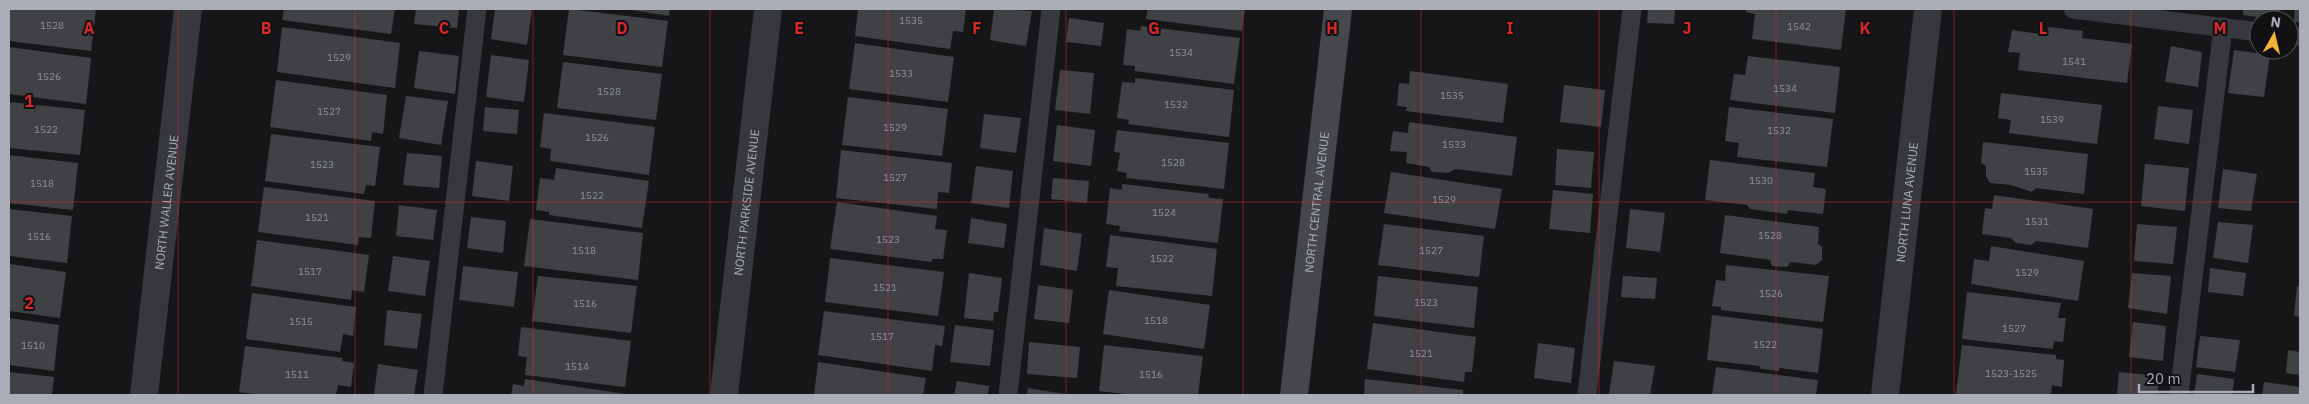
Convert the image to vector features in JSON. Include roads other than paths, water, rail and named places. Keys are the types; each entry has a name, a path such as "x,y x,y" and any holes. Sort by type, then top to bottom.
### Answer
{"street":[{"name":"NORTH WALLER AVENUE","path":"144,395 188,9"},
{"name":"NORTH PARKSIDE AVENUE","path":"724,395 768,9"},
{"name":"NORTH CENTRAL AVENUE","path":"1294,395 1338,9"},
{"name":"NORTH LUNA AVENUE","path":"1884,395 1928,9"}],"lane":[{"path":"433,395 477,9"},
{"path":"1008,395 1051,9"},
{"path":"1587,395 1632,9"},
{"path":"2073,9 2249,31"},
{"path":"2179,395 2222,27"}]}
